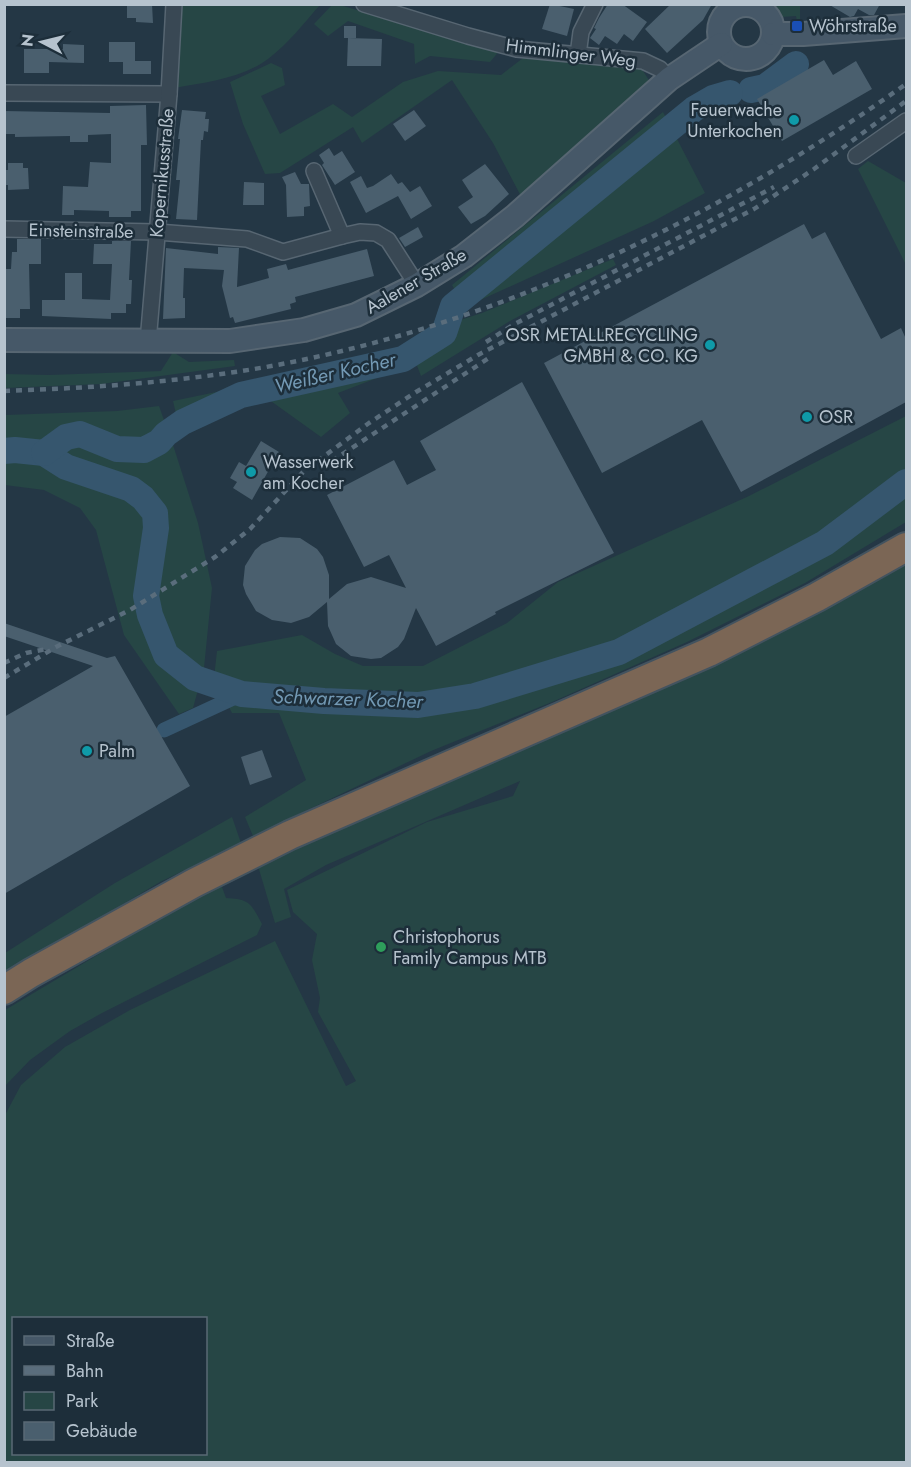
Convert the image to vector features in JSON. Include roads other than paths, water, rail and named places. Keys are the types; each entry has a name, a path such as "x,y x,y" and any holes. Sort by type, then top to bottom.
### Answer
{"highway":[{"path":"4,990 194,883 290,835 709,652 817,597 906,547"}],"street":[{"name":"Kopernikusstraße","path":"148,342 169,94 174,4"},
{"name":"Himmlinger Weg","path":"364,4 517,49 643,61 660,69 669,79"},
{"path":"578,55 581,32 595,4"},
{"path":"737,5 755,6 762,10 768,17 773,34 766,50 751,59 734,56 726,51 719,35 723,17 737,5"},
{"path":"773,34 803,34 906,26"},
{"name":"Aalener Straße","path":"4,340 230,341 304,330 356,315 417,285 464,256 515,216 669,79 721,44"},
{"path":"4,93 169,94"},
{"path":"856,156 906,121"},
{"path":"314,171 342,236"},
{"name":"Einsteinstraße","path":"4,229 157,232 247,239 283,252 360,232 376,233 388,240 417,285"}],"waterway":[{"name":"Weißer Kocher","path":"751,90 765,87 796,64"},
{"name":"Weißer Kocher","path":"44,453 66,437 80,434 117,449 144,450 159,442 183,422 241,395 403,359 444,333 453,306 694,109 713,98 730,93"},
{"name":"Schwarzer Kocher","path":"4,451 44,453 66,467 131,489 143,498 155,513 156,528 146,596 150,615 166,655 195,678 242,694 324,701 418,705 475,696 619,652 825,543 906,482"},
{"path":"164,730 242,694"}],"railway":[{"path":"4,391 136,384 234,372 353,348 437,324 520,295 601,261 681,222 758,180 906,84"},
{"path":"4,678 56,647 130,610 215,557 250,529 304,471 416,392 478,355 754,209 814,169 906,101"},
{"path":"486,342 513,325 774,187"},
{"path":"332,461 492,356"},
{"path":"4,663 26,653 47,649"}],"place":[{"name":"Wöhrstraße","path":"797,26"},
{"name":"Feuerwache Unterkochen","path":"794,120"},
{"name":"OSR METALLRECYCLING GMBH & CO. KG","path":"710,345"},
{"name":"OSR","path":"807,417"},
{"name":"Wasserwerk am Kocher","path":"251,472"},
{"name":"Palm","path":"87,751"},
{"name":"Christophorus Family Campus MTB","path":"381,947"}]}
